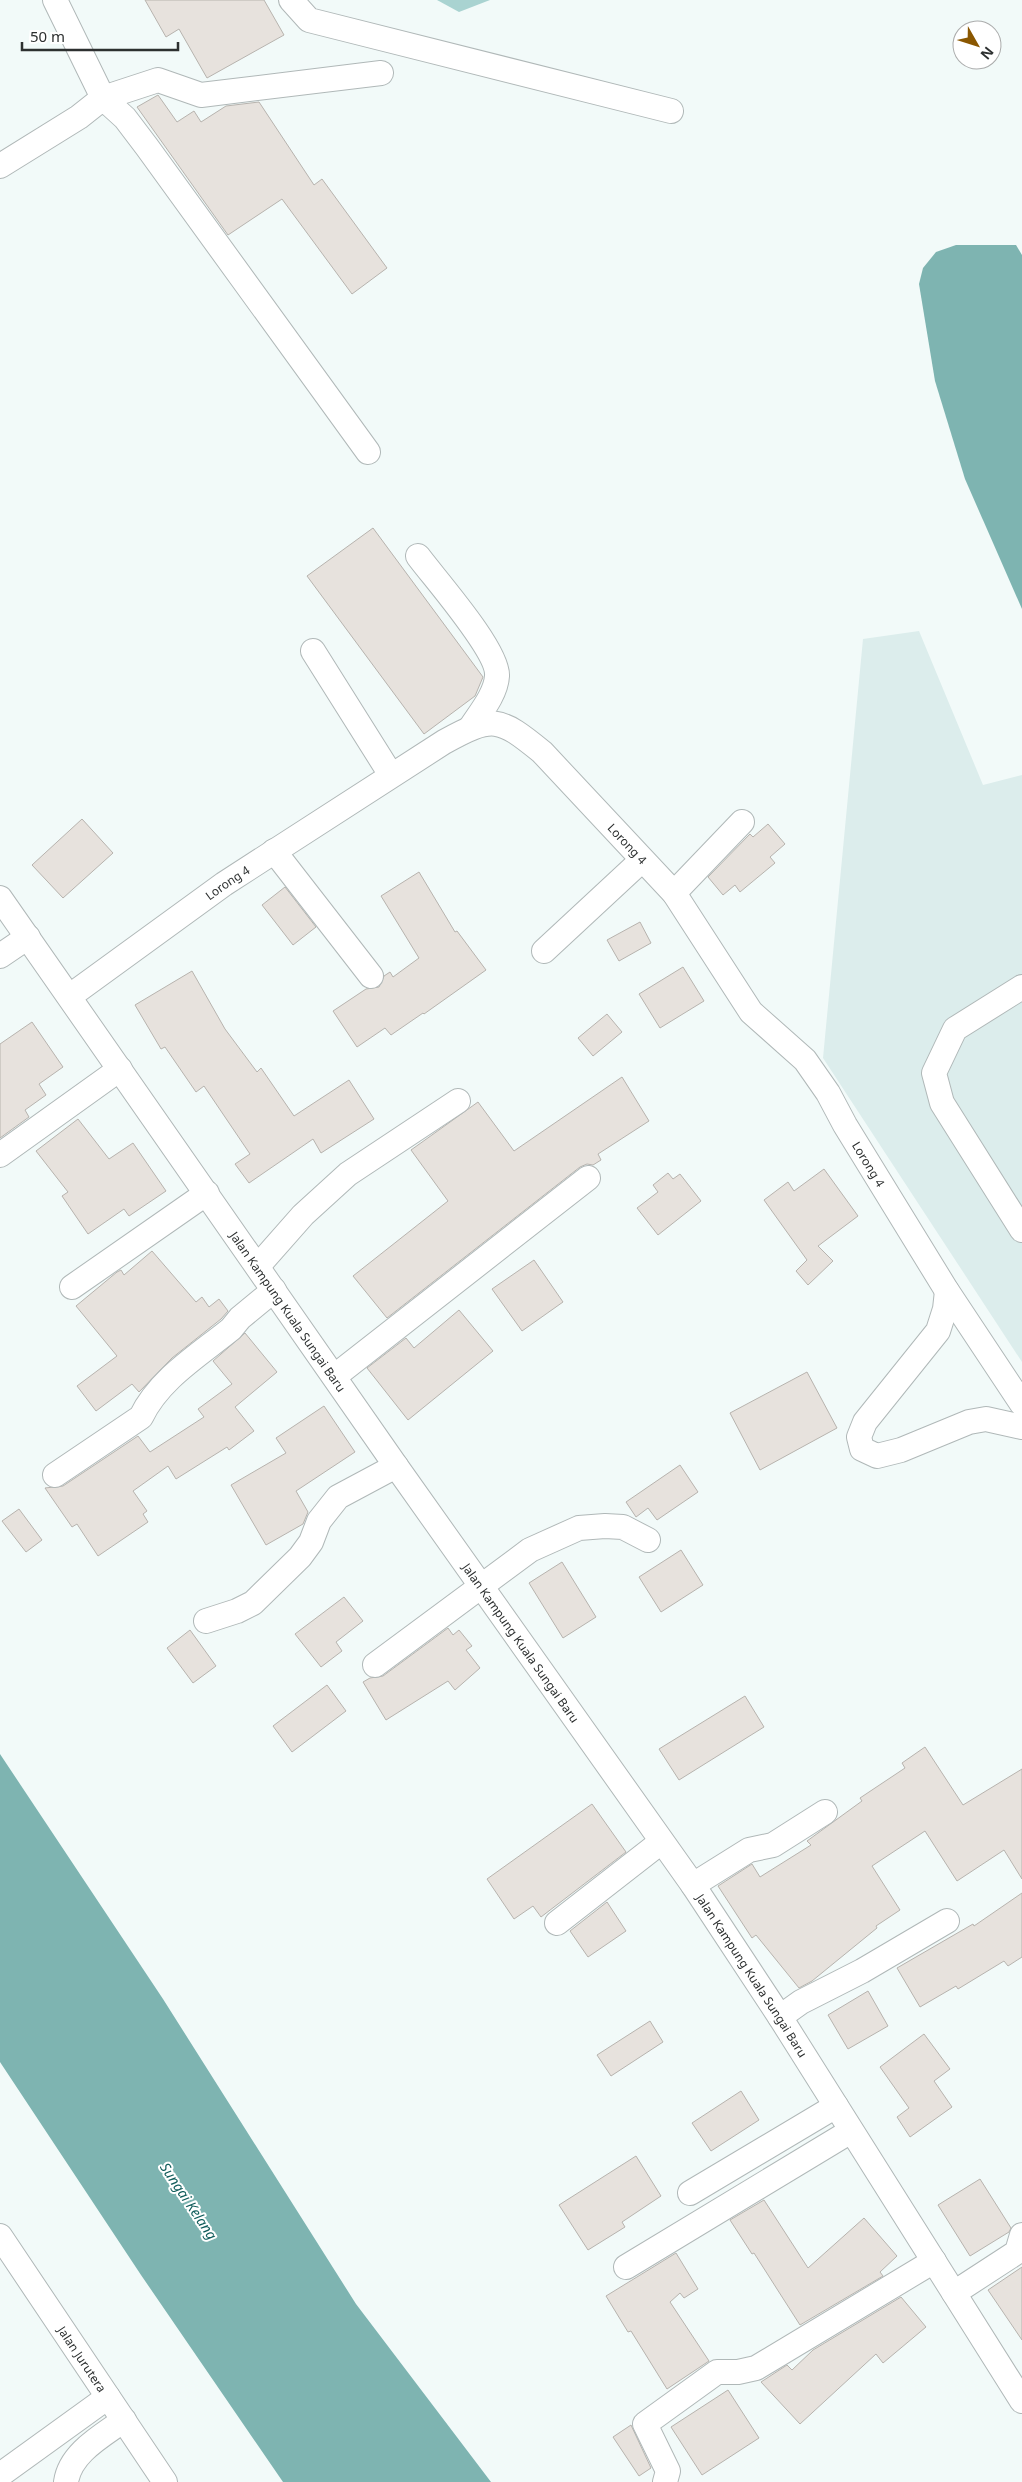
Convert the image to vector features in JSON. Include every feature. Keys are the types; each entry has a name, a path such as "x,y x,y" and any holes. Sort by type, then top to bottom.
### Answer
{"street":[{"path":"55,0 104,98 125,118 147,146 368,452"},
{"path":"291,0 309,20 671,111"},
{"path":"0,166 80,117 104,98 158,80 201,96 381,73"},
{"path":"418,556 488,648 497,667 497,679 488,700 471,727"},
{"path":"313,652 391,775"},
{"name":"Lorong 4","path":"70,996 224,884 391,775 471,727 497,722 517,732 542,752 674,893 751,1012 805,1060 828,1093 845,1125 947,1291 1022,1404"},
{"path":"674,893 742,822"},
{"path":"274,851 371,976"},
{"path":"544,951 642,860"},
{"name":"Jalan Kampung Kuala Sungai Baru","path":"0,898 396,1466 693,1885 780,2017 1022,2401"},
{"path":"0,956 28,937"},
{"path":"1022,986 955,1029 934,1073 942,1103 1022,1230"},
{"path":"0,1155 120,1069"},
{"path":"258,1266 303,1215 348,1174 458,1101"},
{"path":"335,1376 588,1178"},
{"path":"72,1288 207,1193"},
{"path":"55,1475 141,1417 148,1402 160,1387 231,1330 240,1318 274,1290"},
{"path":"947,1291 945,1309 938,1331 865,1422 859,1437 862,1449 877,1456 901,1450 969,1422 986,1419 1022,1427"},
{"path":"206,1621 237,1611 253,1603 300,1557 311,1542 319,1521 338,1497 396,1466"},
{"path":"375,1665 530,1550 579,1528 623,1527 648,1540"},
{"path":"693,1885 750,1850 773,1844 825,1812"},
{"path":"558,1923 661,1842"},
{"path":"780,2017 801,2002 862,1972 947,1920"},
{"path":"690,2193 836,2106"},
{"path":"626,2267 851,2131"},
{"name":"Jalan Jurutera","path":"0,2236 165,2482"},
{"path":"954,2293 1017,2252 1022,2236"},
{"path":"665,2482 668,2471 645,2424 717,2372 738,2372 756,2368 934,2261"},
{"path":"0,2475 108,2397"},
{"path":"66,2482 68,2472 81,2452 124,2420"}],"shaded area":[{"path":"437,0 490,0 459,12"},
{"path":"919,631 983,785 1022,775 1022,1362 823,1058 863,639"}],"water":[{"path":"956,245 1016,245 1022,255 1022,609 965,479 935,381 919,284 923,268 936,252"},
{"name":"Sungai Kelang","path":"0,1754 163,1999 356,2304 491,2482 283,2482 141,2275 0,2062"}],"building":[{"path":"145,0 264,0 284,35 207,78 179,29 166,37"},
{"path":"158,95 177,122 194,111 201,122 226,106 259,102 314,185 322,179 387,268 352,294 282,199 228,235 137,107"},
{"path":"373,528 483,677 475,696 424,734 307,576"},
{"path":"82,819 113,853 63,898 32,865"},
{"path":"768,824 785,844 770,857 775,863 740,892 735,885 723,895 708,877 750,834 753,837"},
{"path":"419,872 455,932 457,931 486,970 391,1035 385,1028 357,1047 333,1011 366,989 379,987 384,976 390,972 393,977 419,958 381,896"},
{"path":"285,887 316,927 293,945 262,905"},
{"path":"640,922 651,943 619,961 607,940"},
{"path":"683,967 704,1001 660,1028 639,994"},
{"path":"192,971 225,1029 257,1072 261,1068 294,1116 349,1080 374,1119 321,1153 313,1139 249,1183 235,1164 250,1154 204,1086 196,1092 165,1047 161,1049 135,1005"},
{"path":"607,1014 622,1032 593,1056 578,1038"},
{"path":"32,1022 63,1067 39,1084 46,1095 25,1110 29,1117 0,1138 0,1044"},
{"path":"622,1077 649,1121 598,1154 601,1160 593,1165 587,1164 580,1167 387,1318 353,1276 448,1201 411,1150 478,1102 514,1151"},
{"path":"78,1119 109,1159 133,1143 166,1191 129,1216 124,1209 88,1234 62,1196 68,1192 36,1151"},
{"path":"824,1169 858,1216 818,1246 833,1261 808,1285 796,1271 807,1260 764,1200 788,1182 794,1191"},
{"path":"668,1173 673,1179 680,1174 701,1201 658,1235 637,1208 658,1192 653,1185"},
{"path":"152,1251 196,1302 202,1297 209,1307 219,1299 228,1311 221,1319 172,1358 139,1392 132,1384 96,1411 77,1386 117,1356 76,1306 117,1272 121,1270 124,1275"},
{"path":"534,1260 563,1302 522,1331 492,1289"},
{"path":"459,1310 493,1351 408,1420 367,1368 406,1338 414,1348"},
{"path":"245,1333 277,1372 235,1407 254,1431 229,1450 227,1447 176,1479 168,1466 133,1491 147,1511 143,1514 148,1522 98,1556 77,1524 72,1527 45,1488 63,1486 138,1436 150,1452 204,1417 198,1409 232,1384 213,1361"},
{"path":"807,1372 837,1428 760,1470 730,1413"},
{"path":"324,1406 355,1452 296,1491 308,1512 303,1524 266,1545 231,1485 286,1453 276,1438"},
{"path":"680,1465 698,1492 657,1520 648,1508 636,1517 626,1502"},
{"path":"19,1509 42,1540 26,1552 2,1521"},
{"path":"681,1550 703,1585 661,1612 639,1577"},
{"path":"562,1562 596,1617 563,1638 529,1583"},
{"path":"344,1597 363,1621 336,1642 342,1651 321,1667 295,1634"},
{"path":"448,1628 453,1635 459,1630 472,1646 466,1650 480,1668 455,1690 448,1681 386,1720 363,1682 370,1678 383,1676"},
{"path":"190,1630 216,1666 193,1683 167,1648"},
{"path":"327,1685 346,1711 292,1752 273,1726"},
{"path":"745,1696 764,1727 679,1780 659,1749"},
{"path":"925,1747 963,1805 1022,1769 1022,1879 1004,1850 957,1881 925,1831 872,1866 900,1910 876,1926 877,1928 812,1981 799,1988 756,1935 752,1938 718,1886 752,1864 760,1877 811,1845 807,1841 862,1801 860,1798 905,1768 902,1763"},
{"path":"592,1804 626,1852 541,1917 533,1906 514,1919 487,1879"},
{"path":"1022,1893 1022,1957 1008,1966 1004,1961 958,1989 956,1986 920,2007 897,1968 973,1924 974,1926"},
{"path":"607,1902 626,1931 588,1957 570,1931"},
{"path":"868,1991 888,2026 848,2049 828,2015"},
{"path":"650,2021 663,2042 611,2076 597,2055"},
{"path":"924,2034 950,2069 934,2081 952,2107 910,2137 897,2117 909,2108 880,2067"},
{"path":"741,2091 759,2120 711,2151 692,2123"},
{"path":"636,2156 661,2196 622,2222 625,2227 588,2250 559,2205"},
{"path":"980,2179 1011,2228 1009,2232 970,2256 938,2205"},
{"path":"764,2200 808,2268 864,2218 897,2256 880,2272 883,2276 800,2325 754,2253 752,2254 730,2220"},
{"path":"676,2253 698,2289 684,2298 680,2293 670,2302 709,2361 667,2389 631,2331 628,2332 606,2296"},
{"path":"1022,2267 1022,2340 988,2290"},
{"path":"901,2297 926,2327 883,2363 876,2354 800,2424 761,2382 787,2365 792,2370 813,2350"},
{"path":"728,2390 759,2438 702,2475 671,2427"},
{"path":"631,2425 651,2468 639,2476 613,2437"}]}
